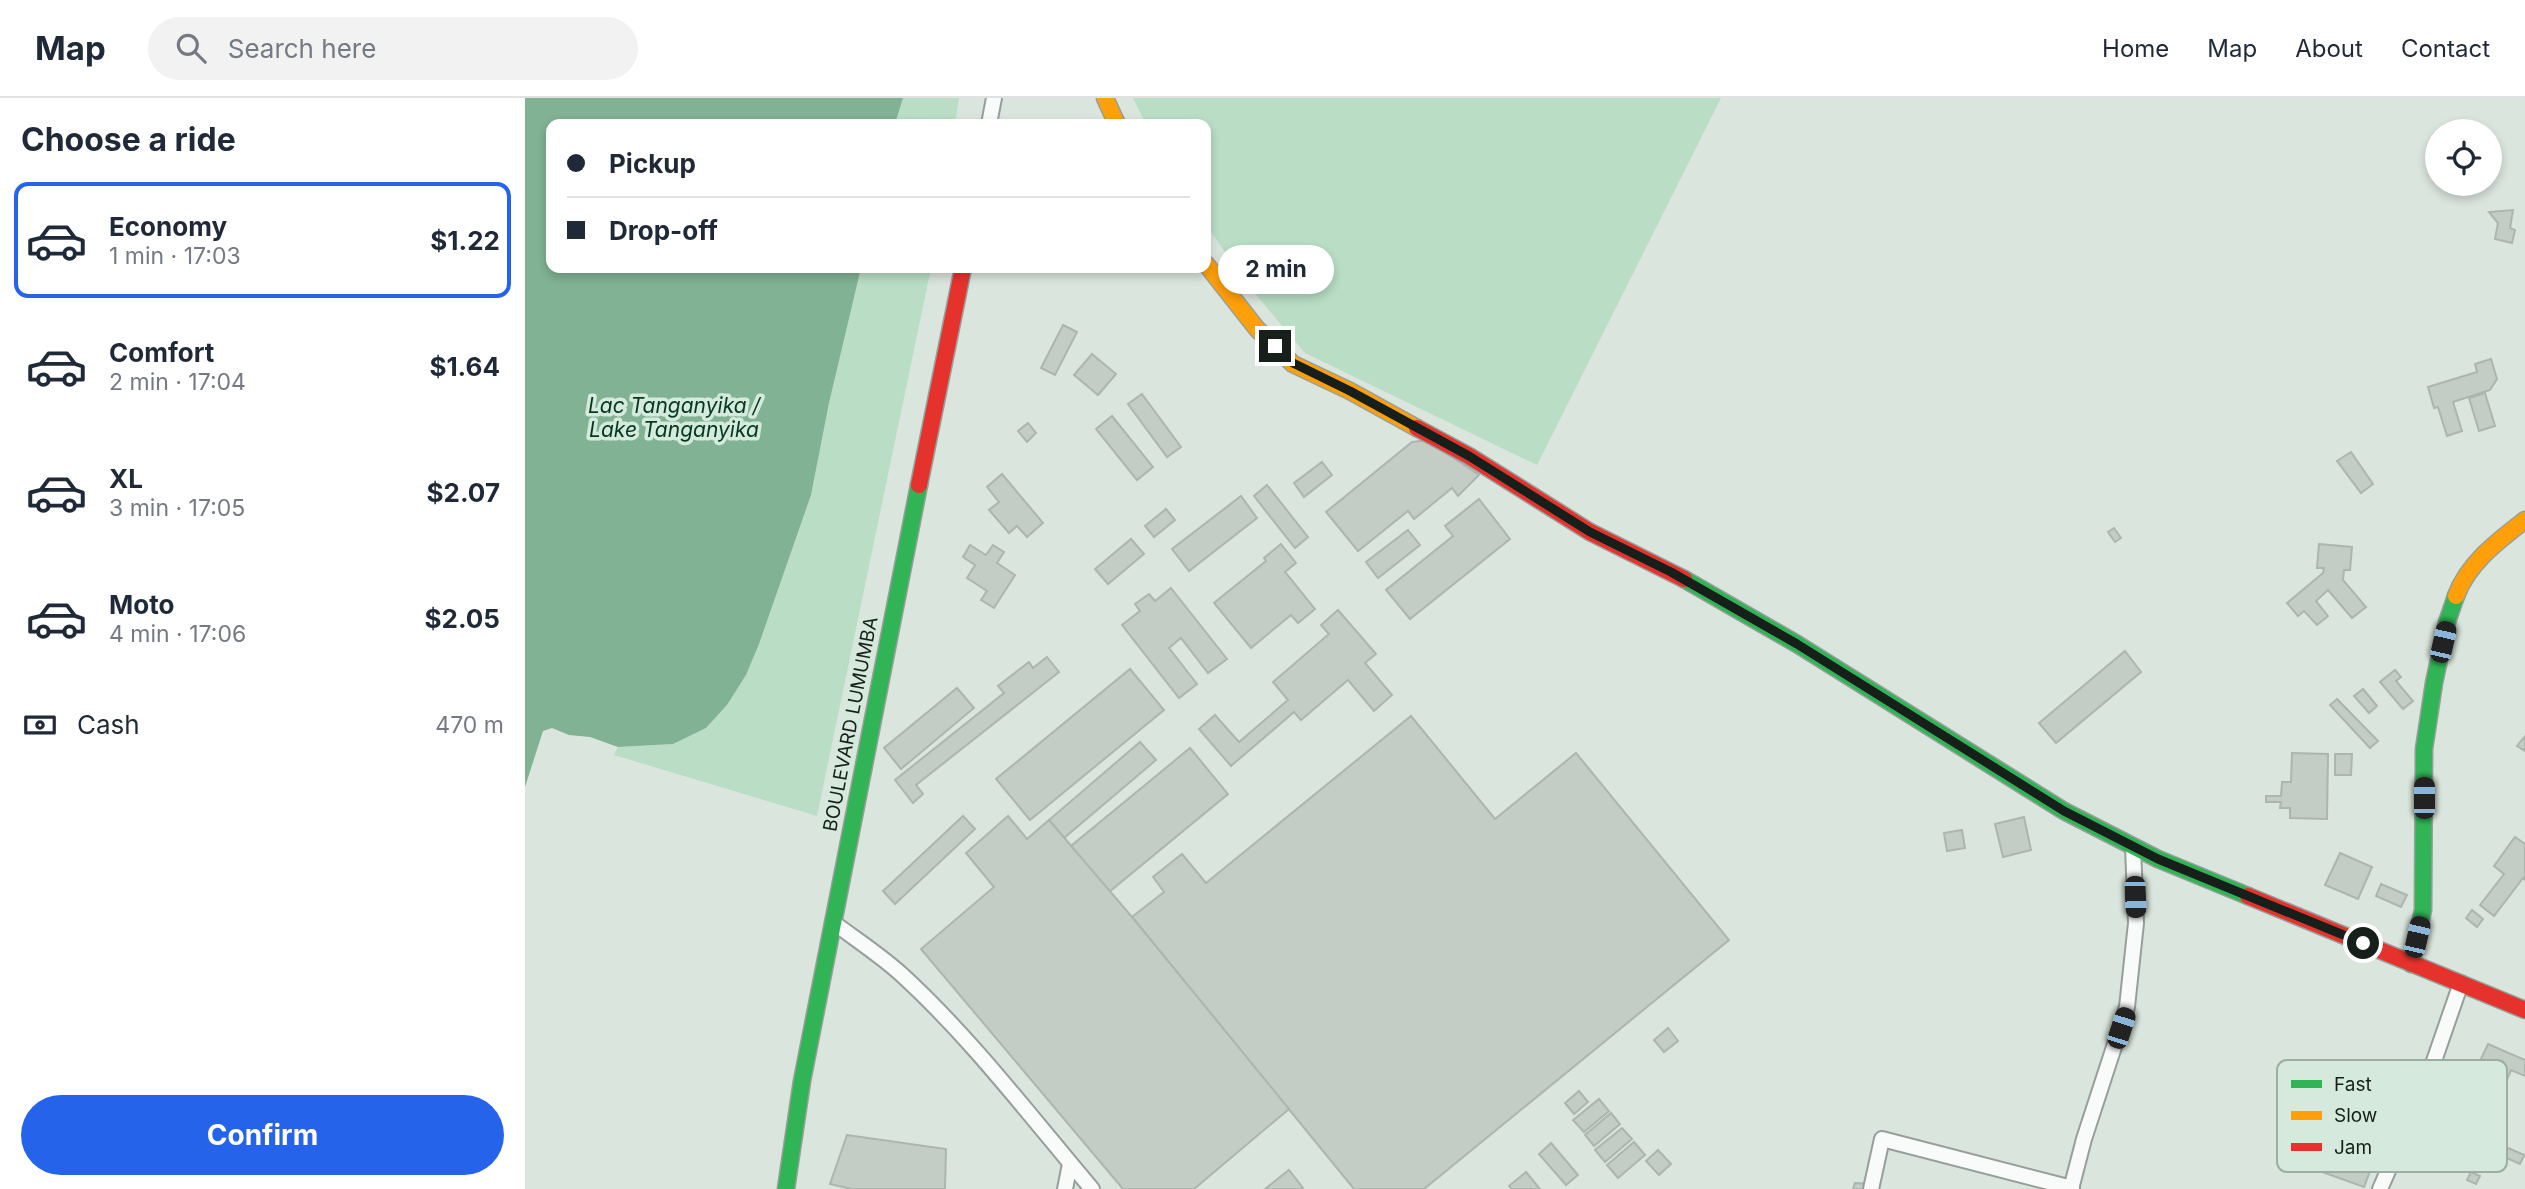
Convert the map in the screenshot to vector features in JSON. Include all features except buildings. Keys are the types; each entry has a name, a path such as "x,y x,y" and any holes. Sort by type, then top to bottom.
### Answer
{"street":[{"path":"990,119 994,98"},
{"path":"1105,98 1115,119"},
{"path":"1211,270 1257,329 1293,363 1469,456 1590,532 1671,572 1785,637 2064,811 2158,859 2525,1010"},
{"name":"BOULEVARD LUMUMBA","path":"786,1189 802,1081 860,789 884,649 962,273"},
{"path":"2411,964 2423,911 2424,749 2447,621 2461,582 2491,546 2525,520"},
{"path":"1871,1189 1882,1139 2071,1188 2127,1007 2136,923 2133,847"},
{"path":"833,922 883,959 918,991 992,1069 1092,1189"},
{"path":"2434,1060 2461,983"},
{"path":"1065,1189 1070,1164"},
{"path":"2380,1189 2387,1172"}],"shaded area":[{"path":"903,98 959,98 956,119 897,119"},
{"path":"1133,98 1721,98 1537,465 1305,353 1248,285 1211,232 1211,119 1144,119"},
{"path":"860,273 930,273 817,816 614,755 618,747 673,744 706,728 727,705 746,675 811,495 829,403"}],"water":[{"name":"Lac Tanganyika / Lake Tanganyika","path":"525,98 903,98 897,119 546,119 546,273 860,273 829,403 811,495 759,644 746,675 727,705 706,728 673,744 618,747 552,728 543,731 525,787"}],"traffic: fast":[{"path":"786,1189 802,1081 919,485"},
{"path":"1684,579 1797,644 2064,811 2158,859 2248,896"},
{"path":"2411,964 2423,910 2424,749 2434,683 2447,622 2456,596"}],"traffic: slow":[{"path":"1105,98 1115,119"},
{"path":"1211,270 1257,329 1293,364 1350,391 1417,428"},
{"path":"2456,596 2476,563 2525,520"}],"traffic: jam":[{"path":"919,485 962,273"},
{"path":"1417,428 1469,456 1590,532 1684,579"},
{"path":"2248,896 2525,1010"}],"route":[{"path":"1275,346 1293,363 1469,456 1590,532 1671,572 1797,644 2064,811 2158,859 2363,943"}]}
